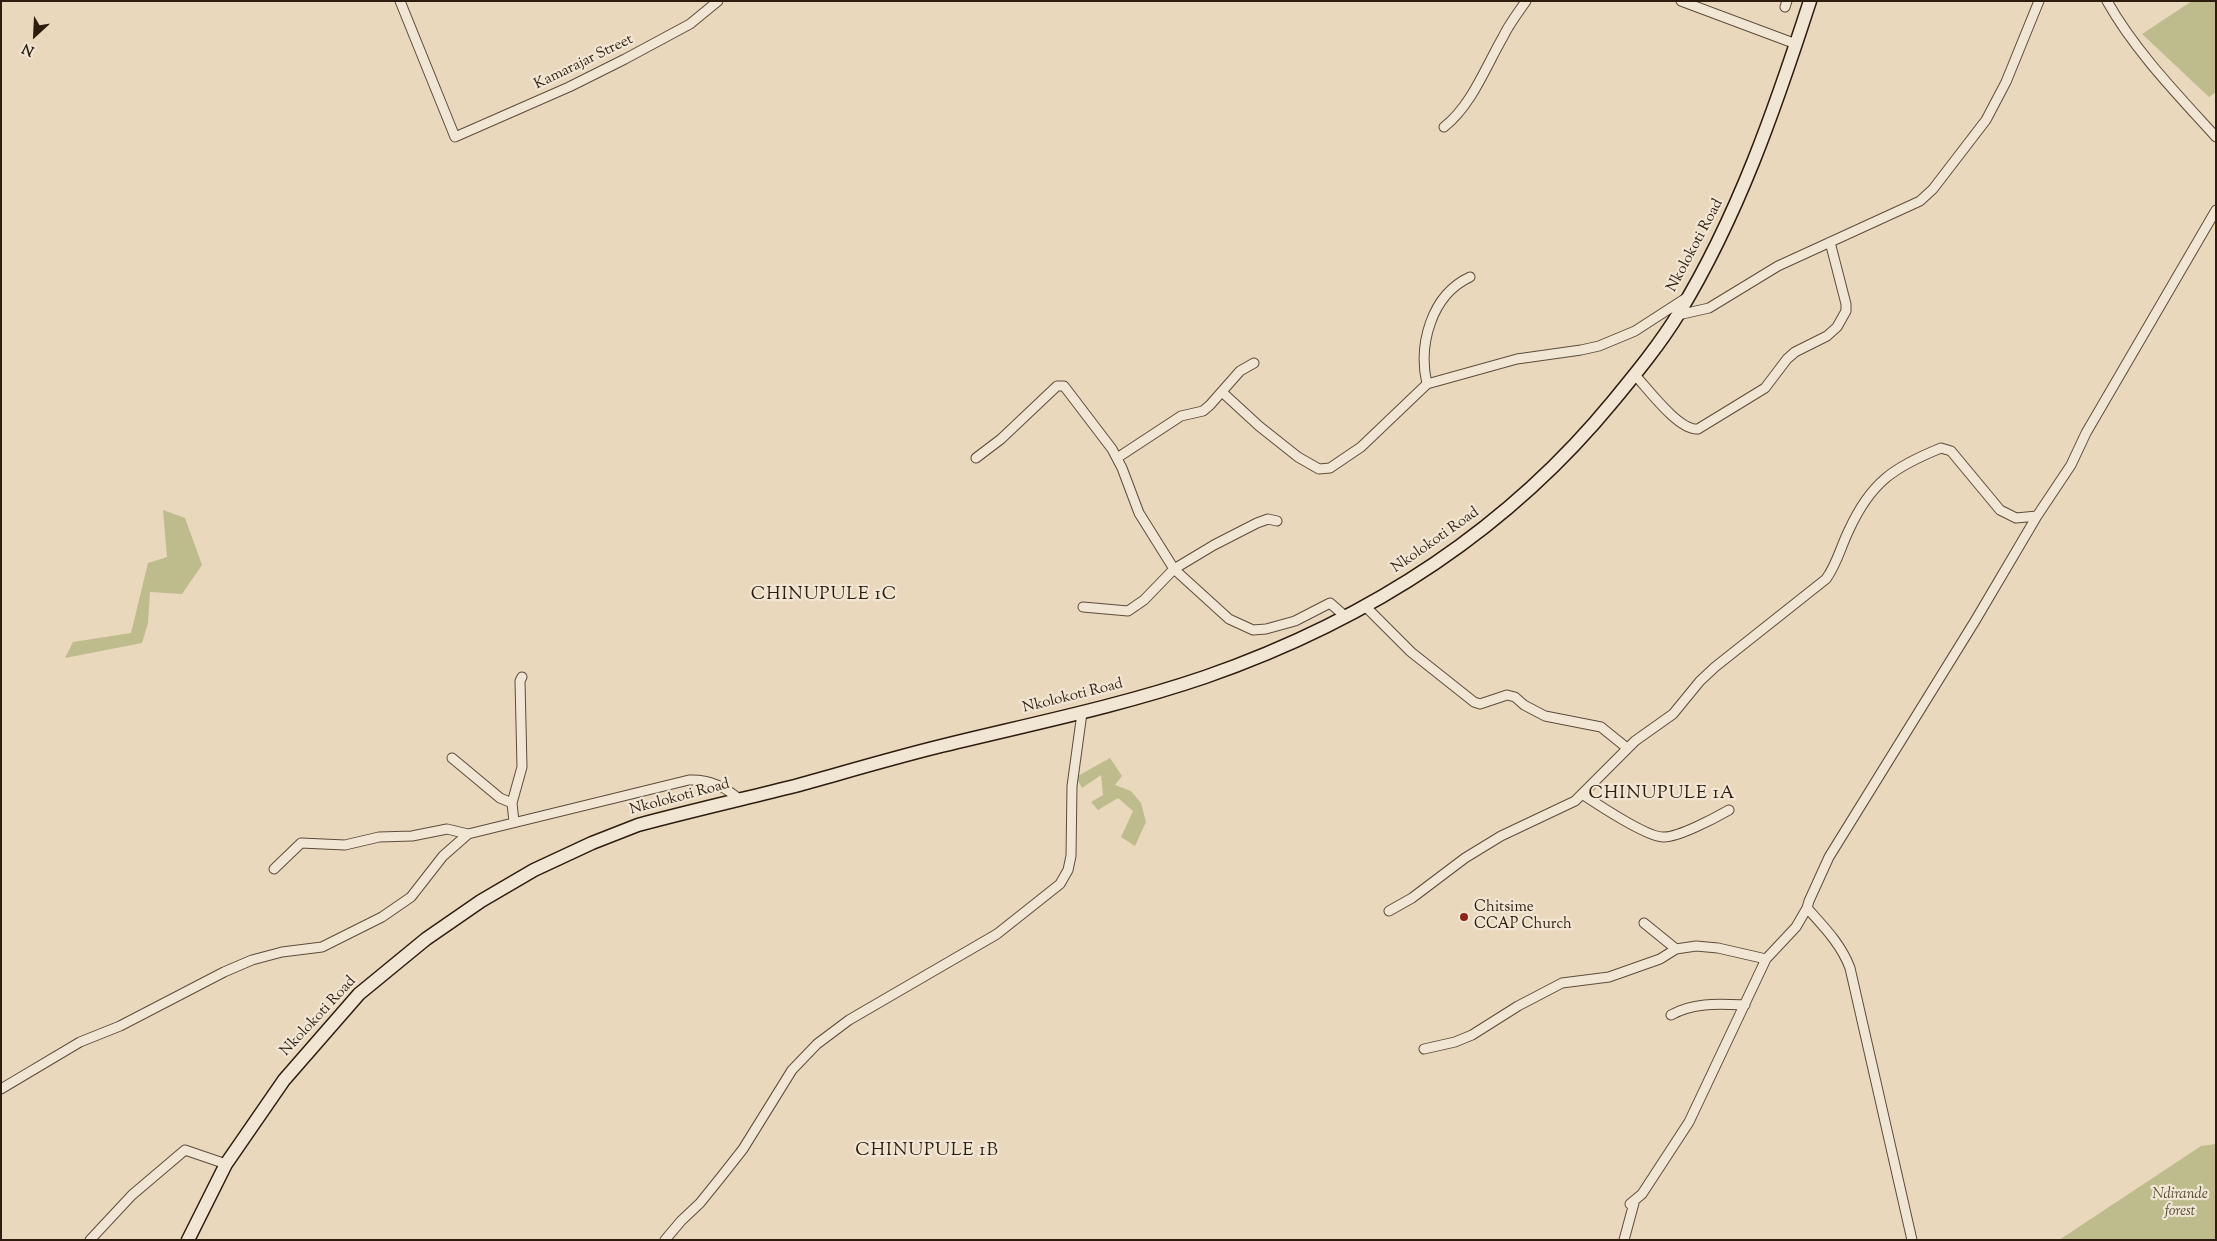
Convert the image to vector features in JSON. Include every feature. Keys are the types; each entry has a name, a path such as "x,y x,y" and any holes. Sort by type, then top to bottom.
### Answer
{"main road":[{"name":"Nkolokoti Road","path":"188,1240 226,1164 284,1080 353,1001 426,939 481,901 527,874 592,843 638,825 936,748 1082,713 1233,667 1346,618 1470,539 1538,482 1573,448 1635,375 1678,315 1750,174 1810,1"}],"street":[{"name":"Kamarajar Street","path":"400,1 455,137 569,87 690,24 718,1"},
{"path":"1444,127 1455,119 1463,107 1504,34 1526,1"},
{"path":"1681,1 1796,44"},
{"path":"1678,315 1709,308 1778,266 1913,205 1933,190 1986,120 2010,75 2040,1"},
{"path":"2107,1 2145,54 2216,137"},
{"path":"1624,1240 1632,1204 1642,1194 1689,1122 1766,959 1796,927 1807,908 1829,857 2070,465 2086,433 2216,210"},
{"path":"1635,375 1676,419 1686,427 1694,430 1765,388 1787,359 1795,352 1827,336 1837,327 1846,311 1846,304 1830,242"},
{"path":"1428,384 1424,372 1424,351 1435,312 1448,292 1460,282 1470,277"},
{"path":"1222,392 1278,442 1311,466 1319,469 1336,465 1361,448 1428,384 1517,359 1599,346 1635,331 1688,296"},
{"path":"1117,458 1181,416 1202,410 1222,392 1240,371 1254,363"},
{"path":"976,458 1060,385 1064,386 1117,458 1139,514 1174,570 1230,619 1253,630 1281,626 1312,614 1327,604 1333,604 1346,618"},
{"path":"1389,911 1412,898 1472,853 1509,832 1575,801 1627,748 1673,714 1700,681 1715,667 1826,579 1859,512 1878,483 1897,469 1941,448 1951,451 2000,510 2016,518 2038,516"},
{"path":"1083,607 1128,611 1144,600 1174,570 1214,545 1257,523 1268,519 1277,521"},
{"path":"1366,607 1411,652 1477,704 1507,695 1515,697 1524,705 1545,716 1601,727 1627,748"},
{"path":"514,822 512,803 522,767 520,681 522,677"},
{"path":"665,1240 680,1221 700,1203 727,1170 768,1111 792,1070 816,1044 849,1020 997,934 1060,884 1068,870 1071,856 1072,786 1082,713"},
{"path":"452,758 500,798 512,803"},
{"path":"1,1089 80,1042 120,1026 224,972 252,960 282,952 322,946 382,917 411,897 443,856 468,834 688,780 701,779 718,784 739,799"},
{"path":"1582,794 1622,819 1657,836 1665,837 1682,832 1729,810"},
{"path":"274,868 302,843 345,845 379,837 412,836 448,829 468,834"},
{"path":"1807,908 1838,942 1846,955 1912,1240"},
{"path":"1644,923 1676,949"},
{"path":"1424,1049 1472,1036 1518,1006 1562,983 1609,977 1660,958 1676,949 1696,946 1728,949 1766,959"},
{"path":"1671,1015 1684,1008 1706,1004 1745,1005"},
{"path":"90,1240 132,1195 185,1150 226,1164"}],"green space":[{"path":"2192,1 2216,1 2216,92 2209,97 2142,34"},
{"path":"163,510 185,518 202,565 182,594 150,592 148,623 142,643 65,658 73,642 131,633 148,563 167,557"},
{"path":"1110,758 1122,776 1115,785 1131,791 1141,803 1146,822 1135,846 1121,837 1133,811 1118,798 1098,810 1091,802 1103,795 1101,775 1082,788 1076,777"},
{"name":"Ndirande forest","path":"2216,1144 2216,1240 2059,1240 2201,1146"}],"place":[{"name":"Chitsime CCAP Church","path":"1464,917"}],"district":[{"name":"CHINUPULE 1C","path":"824,596"},
{"name":"CHINUPULE 1A","path":"1662,795"},
{"name":"CHINUPULE 1B","path":"927,1152"}]}
